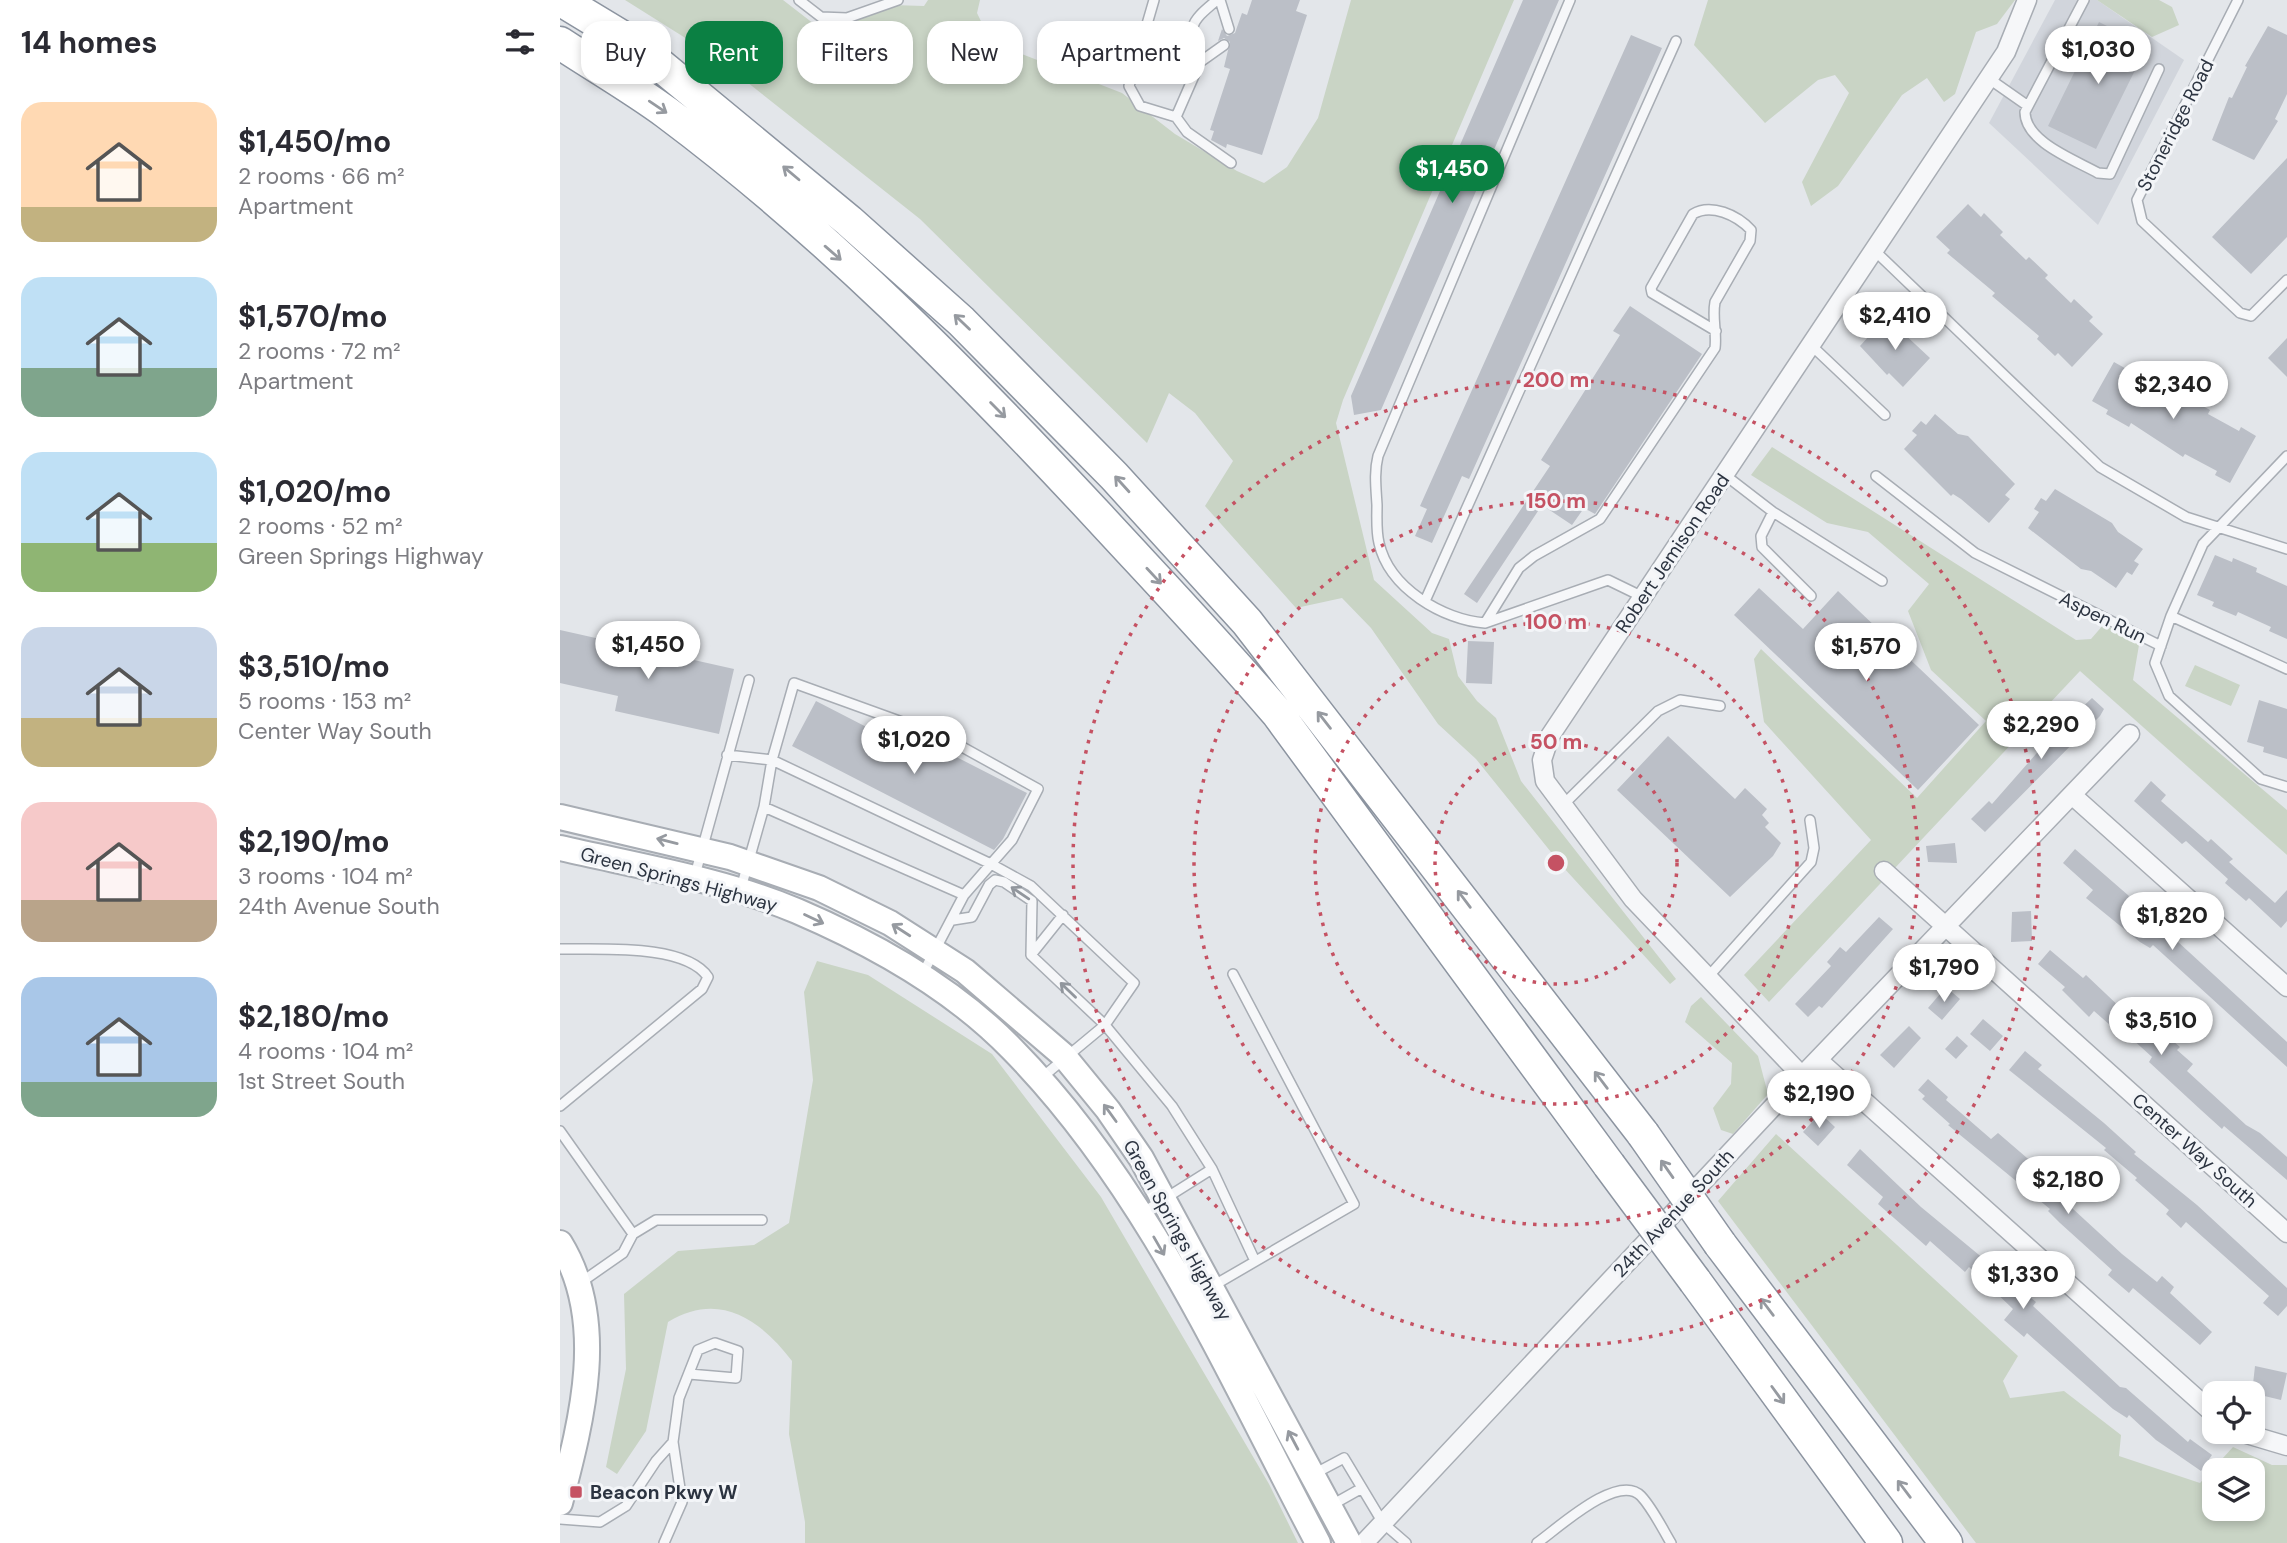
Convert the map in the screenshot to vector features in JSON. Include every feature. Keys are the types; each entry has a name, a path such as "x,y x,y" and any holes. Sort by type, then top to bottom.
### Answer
{"highway":[{"path":"561,0 637,46 912,275 1114,476 1256,633 1643,1135 1720,1244 1945,1543"},
{"path":"560,43 664,111 732,164 936,348 1037,450 1234,662 1278,714 1886,1543"}],"main road":[{"name":"Green Springs Highway","path":"560,817 703,850 818,888 890,923 965,971 1066,1058 1141,1158 1349,1543"},
{"name":"Green Springs Highway","path":"560,848 740,891 796,911 840,931 921,977 1003,1041 1087,1133 1140,1213 1318,1543"},
{"path":"560,1242 572,1262 584,1302 587,1383 560,1503"}],"street":[{"name":"Robert Jemison Road","path":"1802,1076 1633,899 1545,780 1542,760 1550,736 2006,52 2027,0"},
{"name":"24th Avenue South","path":"1364,1543 1802,1076 2130,734"},
{"path":"2072,795 2287,987"},
{"name":"Center Way South","path":"1884,871 2287,1233"},
{"path":"1818,1060 2202,1404"},
{"path":"2265,1439 2287,1446"}],"lane":[{"path":"799,0 821,17 847,18 898,0"},
{"path":"1154,0 1129,86 1140,106 1175,117 1187,132 1231,163"},
{"path":"1194,21 1219,0 1229,29"},
{"path":"1570,0 1374,470 1379,543 1402,583 1443,612 1470,622 1485,623 1608,580 1643,597"},
{"path":"2084,0 2028,106 2025,120 2036,136 2105,176 2110,174 2159,69"},
{"name":"Stoneridge Road","path":"2238,0 2137,200 2142,222 2240,313 2251,316 2287,280"},
{"path":"1425,601 1676,41"},
{"path":"1205,58 1224,45"},
{"path":"1988,78 2028,106"},
{"path":"1175,117 1190,84"},
{"path":"1485,623 1519,568 1534,556 1600,519 1715,348 1716,331 1713,313 1715,302 1750,242 1751,230 1745,224 1712,208 1704,208 1693,215 1651,288 1652,293 1716,331"},
{"path":"1875,251 2100,467 2186,517 2287,549"},
{"path":"1812,346 1885,415"},
{"path":"2161,646 2171,616 2203,544 2287,456"},
{"path":"1725,475 1773,512 1882,581"},
{"name":"Aspen Run","path":"1877,476 1975,553 2161,646 2155,663 2169,696 2261,779 2287,787"},
{"path":"1773,512 1761,536 1762,547 1811,596"},
{"name":"Aspen Run","path":"2171,616 2287,669"},
{"path":"694,880 749,680"},
{"path":"740,891 764,807 772,760 794,683 946,738 1038,789 1012,840 964,895 936,953 921,977"},
{"path":"1563,806 1658,711 1680,700 1720,706"},
{"path":"727,755 772,760 991,864 1031,886 1134,983 1105,1025 1040,1080"},
{"path":"764,807 964,895"},
{"path":"1708,977 1811,862 1814,848 1810,820"},
{"path":"953,920 972,918 989,885 995,880 1004,882 1032,901 1031,955 1105,1025 1172,1106 1212,1169 1255,1261"},
{"path":"1031,955 1063,915"},
{"path":"560,950 657,952 702,968 708,977 702,989 560,1106"},
{"path":"1190,1302 1211,1287 1354,1204 1233,974"},
{"path":"560,1131 633,1234"},
{"path":"1140,1213 1212,1169"},
{"path":"579,1284 623,1254 633,1234 656,1220 762,1220"},
{"path":"663,1543 682,1502 673,1442 679,1398 698,1350 715,1343 738,1351 736,1378 689,1374"},
{"path":"560,1519 600,1522 626,1506 656,1461 673,1442"},
{"path":"1312,1475 1344,1458 1383,1523 1405,1543"},
{"path":"1329,1507 1362,1488"},
{"path":"1537,1543 1593,1503 1614,1490 1623,1489 1640,1495 1671,1543"}],"shaded area":[{"path":"2055,0 2097,0 2184,60 2098,225 1989,123"}],"green space":[{"path":"625,0 783,0 810,21 797,21 797,84 913,84 913,21 856,21 892,5 924,6 928,0 980,0 977,13 981,21 927,21 927,84 1023,84 1023,54 1037,60 1037,84 1099,84 1122,93 1175,134 1237,171 1264,183 1287,167 1318,118 1351,0 1514,0 1343,400 1336,423 1374,580 1432,633 1449,639 1458,676 1477,701 1496,718 1521,781 1676,979 1670,984 1563,867 1476,759 1438,724 1371,628 1342,598 1296,608 1205,506 1233,461 1195,413 1169,393 1147,443 920,219 749,84 783,84 783,21 685,21 685,38 671,29 671,21 658,21"},
{"path":"1708,0 2015,0 1997,24 1976,32 1955,94 1944,102 1927,78 1902,95 1838,186 1811,206 1802,182 1849,93 1835,75 1818,80 1765,123 1694,45"},
{"path":"2097,0 2159,0 2172,7 2179,25 2152,37"},
{"path":"1772,447 2076,640 2091,639 2104,624 2139,645 2133,680 2287,810 2287,855 2080,671 1769,1002 1744,975 1871,840 1764,722 1754,659 1761,649 1917,798 1986,721 1931,670 1908,611 1929,584 1868,532 1827,523 1751,475"},
{"path":"2195,665 2240,685 2231,706 2185,686"},
{"path":"817,961 868,975 992,1054 1101,1197 1269,1484 1298,1543 805,1543 805,1522 789,1434 792,1361 780,1346 752,1322 721,1310 704,1309 668,1322 646,1431 617,1474 606,1467 626,1369 624,1294 678,1251 754,1245 789,1223 813,1080 804,992"},
{"path":"1701,997 1758,1056 1768,1094 1733,1134 1721,1130 1713,1108 1731,1084 1732,1063 1685,1022 1691,1006"},
{"path":"1776,1134 2018,1356 2003,1381 2010,1398 2064,1391 2121,1435 2119,1456 2200,1483 2202,1481 2202,1521 2265,1521 2265,1462 2272,1465 2287,1465 2287,1543 1976,1543 1718,1201"},
{"path":"2233,1447 2257,1458 2223,1458"}],"building":[{"path":"1252,0 1300,0 1296,11 1307,15 1262,155 1227,144 1226,148 1211,140 1214,131 1210,130 1230,69 1224,67 1230,42 1224,38 1218,41 1222,29 1227,36 1235,33 1242,13 1247,15"},
{"path":"1523,0 1559,0 1381,410 1354,415 1351,396"},
{"path":"2099,22 2147,46 2096,149 2048,126"},
{"path":"2268,26 2287,35 2287,94 2275,119 2278,121 2254,160 2212,140 2229,97 2232,98 2247,67 2245,66"},
{"path":"1631,35 1662,48 1469,479 1462,476 1432,543 1415,536 1427,509 1420,506"},
{"path":"2287,158 2287,237 2251,274 2212,237"},
{"path":"1968,204 1981,217 1984,213 2003,232 2000,235 2026,260 2029,257 2048,275 2045,278 2071,303 2074,299 2093,317 2089,321 2103,334 2072,367 2058,353 2055,356 2037,339 2039,336 1992,296 1995,293 1947,253 1950,250 1936,237"},
{"path":"1630,306 1702,354 1595,514 1584,508 1572,525 1542,505 1477,603 1464,594 1550,466 1541,460 1620,335 1613,331"},
{"path":"1886,317 1930,358 1903,387 1889,373 1887,375 1860,346"},
{"path":"2287,338 2287,377 2268,358"},
{"path":"2114,362 2130,371 2133,367 2156,380 2153,384 2185,401 2187,397 2210,410 2208,414 2239,431 2241,427 2256,436 2230,483 2215,475 2217,471 2185,454 2183,457 2131,423 2129,427 2106,414 2108,410 2092,401"},
{"path":"1935,414 1958,434 1968,436 2015,484 2005,495 2010,499 1989,523 1961,499 1953,494 1951,496 1904,449 1917,435 1912,431 1921,421 1926,425"},
{"path":"2055,489 2112,523 2118,532 2143,549 2134,561 2139,564 2132,575 2127,572 2116,588 2091,571 2081,569 2028,528 2039,512 2034,509 2041,498 2046,501"},
{"path":"2215,555 2232,562 2233,558 2257,568 2256,572 2287,586 2287,639 2269,631 2271,627 2238,612 2236,616 2212,606 2214,602 2197,595"},
{"path":"1759,588 1803,629 1838,591 1979,725 1918,790 1734,615"},
{"path":"560,630 734,669 719,734 615,711 618,696 560,683"},
{"path":"1468,641 1494,642 1492,684 1466,683"},
{"path":"2092,698 2104,709 2100,716 1985,832 1971,819 1989,801 1992,804 2064,722 2056,714 2064,704 2075,714"},
{"path":"2259,700 2287,709 2287,759 2263,752 2264,747 2247,742"},
{"path":"816,701 915,752 921,739 1027,793 1003,839 994,850 792,746"},
{"path":"1668,736 1735,799 1745,788 1767,809 1762,815 1769,823 1765,827 1781,843 1773,856 1730,897 1617,790"},
{"path":"2151,781 2166,795 2161,801 2208,842 2211,839 2233,859 2229,862 2275,903 2287,890 2287,921 2281,928 2249,898 2246,901 2225,883 2228,879 2186,841 2182,844 2134,801"},
{"path":"1955,843 1957,863 1928,862 1926,846"},
{"path":"2075,849 2129,896 2126,901 2174,944 2177,941 2287,1042 2287,1067 2153,945 2150,948 2140,942 2086,898 2093,890 2063,863"},
{"path":"2031,911 2032,941 2011,942 2012,912"},
{"path":"1879,917 1893,929 1822,1008 1819,1006 1808,1017 1795,1004 1831,966 1827,962 1840,947 1846,952"},
{"path":"2050,950 2083,978 2086,975 2144,1030 2151,1022 2180,1047 2177,1050 2193,1064 2187,1071 2246,1125 2260,1133 2287,1157 2287,1180 2224,1126 2222,1129 2201,1110 2149,1062 2152,1057 2130,1037 2127,1040 2094,1011 2089,1017 2062,990 2065,987 2038,964"},
{"path":"1946,987 1960,999 1942,1020 1928,1008"},
{"path":"1983,1019 2003,1036 1990,1051 1970,1034"},
{"path":"1909,1026 1921,1038 1894,1068 1880,1055"},
{"path":"1957,1036 1968,1046 1956,1059 1945,1049"},
{"path":"2025,1051 2042,1065 2038,1069 2104,1123 2136,1152 2134,1154 2197,1205 2287,1288 2287,1306 2278,1316 2263,1303 2269,1296 2186,1222 2181,1228 2166,1214 2169,1210 2104,1150 2106,1148 2009,1070"},
{"path":"1928,1079 1948,1097 1946,1100 1991,1139 1998,1133 2034,1164 2032,1169 2048,1186 2122,1254 2157,1282 2162,1276 2174,1287 2170,1293 2212,1332 2200,1345 2133,1288 2129,1293 2108,1275 2112,1270 2060,1223 2048,1211 2050,1209 1948,1125 1950,1124 1922,1099 1925,1096 1918,1090"},
{"path":"1820,1113 1835,1127 1818,1146 1803,1132"},
{"path":"1860,1149 1921,1207 2036,1302 2033,1306 2120,1387 2126,1388 2188,1442 2190,1439 2212,1455 2210,1458 2202,1458 2201,1471 2156,1440 2129,1415 2127,1418 2113,1409 2027,1333 2024,1337 2004,1320 2013,1309 1969,1267 1965,1272 1930,1241 1926,1246 1878,1204 1883,1197 1847,1165"},
{"path":"2255,1366 2287,1373 2281,1400 2265,1396 2265,1381 2253,1381"}],"place":[{"name":"Beacon Pkwy W","path":"576,1492"}]}
